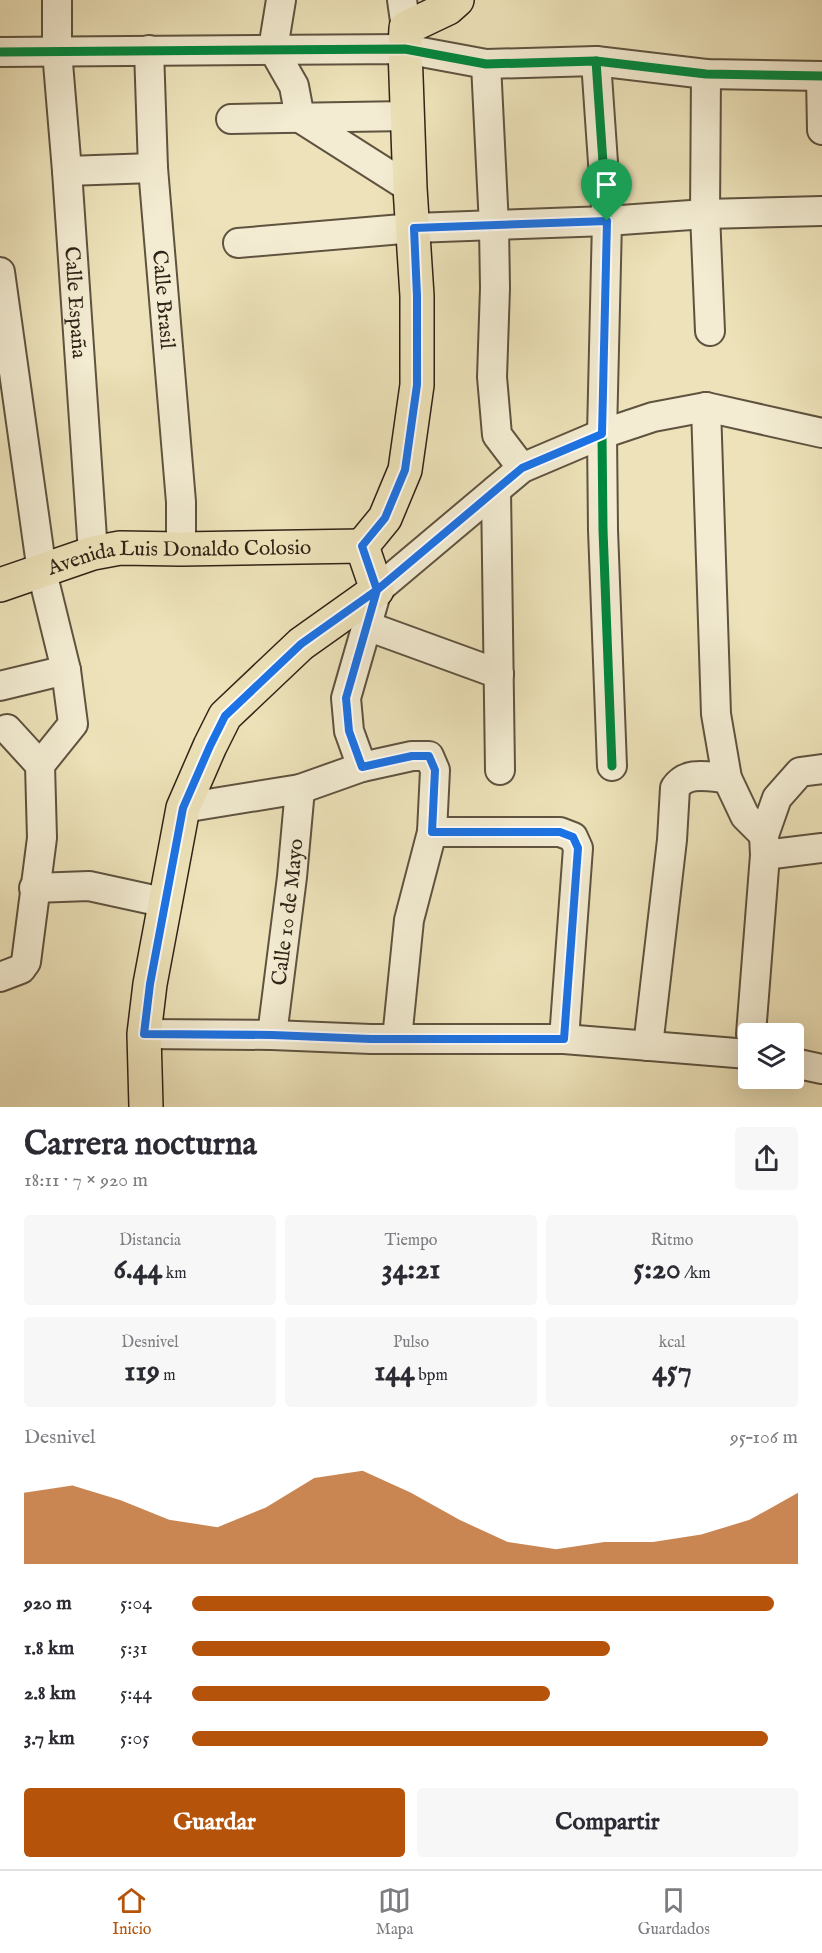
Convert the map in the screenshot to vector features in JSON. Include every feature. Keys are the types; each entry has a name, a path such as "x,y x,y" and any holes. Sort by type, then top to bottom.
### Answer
{"main road":[{"path":"146,1107 144,1034 150,984 183,808 210,746 225,716 301,644 377,590 362,546 385,518 405,470 417,385 417,296 404,26 448,8 457,0"},
{"name":"Avenida Luis Donaldo Colosio","path":"0,585 93,554 120,548 362,546"}],"street":[{"name":"Calle España","path":"57,0 57,51 93,554"},
{"path":"281,0 273,49 294,86 300,118 411,188"},
{"path":"0,52 273,49 404,26 486,64 596,61 706,74 822,76 822,130"},
{"name":"Calle Brasil","path":"148,50 153,168 181,502 182,549"},
{"path":"596,61 607,221 602,434 603,530 612,766"},
{"path":"486,64 494,226 495,288 492,377 497,435 522,468"},
{"path":"706,74 705,214 710,331"},
{"path":"231,119 408,117"},
{"path":"67,171 153,168"},
{"path":"238,243 414,228 607,221 705,214 822,212"},
{"path":"0,272 42,572 66,670 73,724 40,765 42,838 26,962 21,969 0,977"},
{"path":"706,407 716,714 727,778 745,816 765,845"},
{"path":"362,767 349,731 346,698 377,590 522,468 602,434 653,417 706,407 822,433"},
{"path":"496,490 500,770"},
{"path":"367,626 499,674"},
{"path":"40,765 4,731 0,687 66,670"},
{"path":"183,808 300,789 362,767 412,756 429,756 435,770 432,832 408,920 397,1039"},
{"path":"753,1023 765,845 777,798 800,772 822,769"},
{"path":"648,1046 672,840 675,788 680,781 691,776 727,778"},
{"name":"Calle 10 de Mayo","path":"272,1035 292,877 300,789"},
{"path":"432,832 560,832 573,837 578,848 564,1039"},
{"path":"765,845 822,849"},
{"path":"34,888 89,886 167,903"},
{"path":"144,1034 397,1039 564,1039 738,1053"},
{"path":"804,1065 822,1069"}],"cycle path":[{"path":"0,52 405,49 486,64 596,61 706,74 822,76"},
{"path":"596,61 607,221 602,434 603,530 612,766"}],"route":[{"path":"607,221 414,228 417,385 405,470 385,518 362,546 377,590 346,698 349,731 362,767 412,756 429,756 435,770 432,832 560,832 573,837 578,848 564,1039 371,1039 272,1035 144,1034 150,984 183,808 225,716 301,644 377,590 522,468 602,434 607,221"}]}
